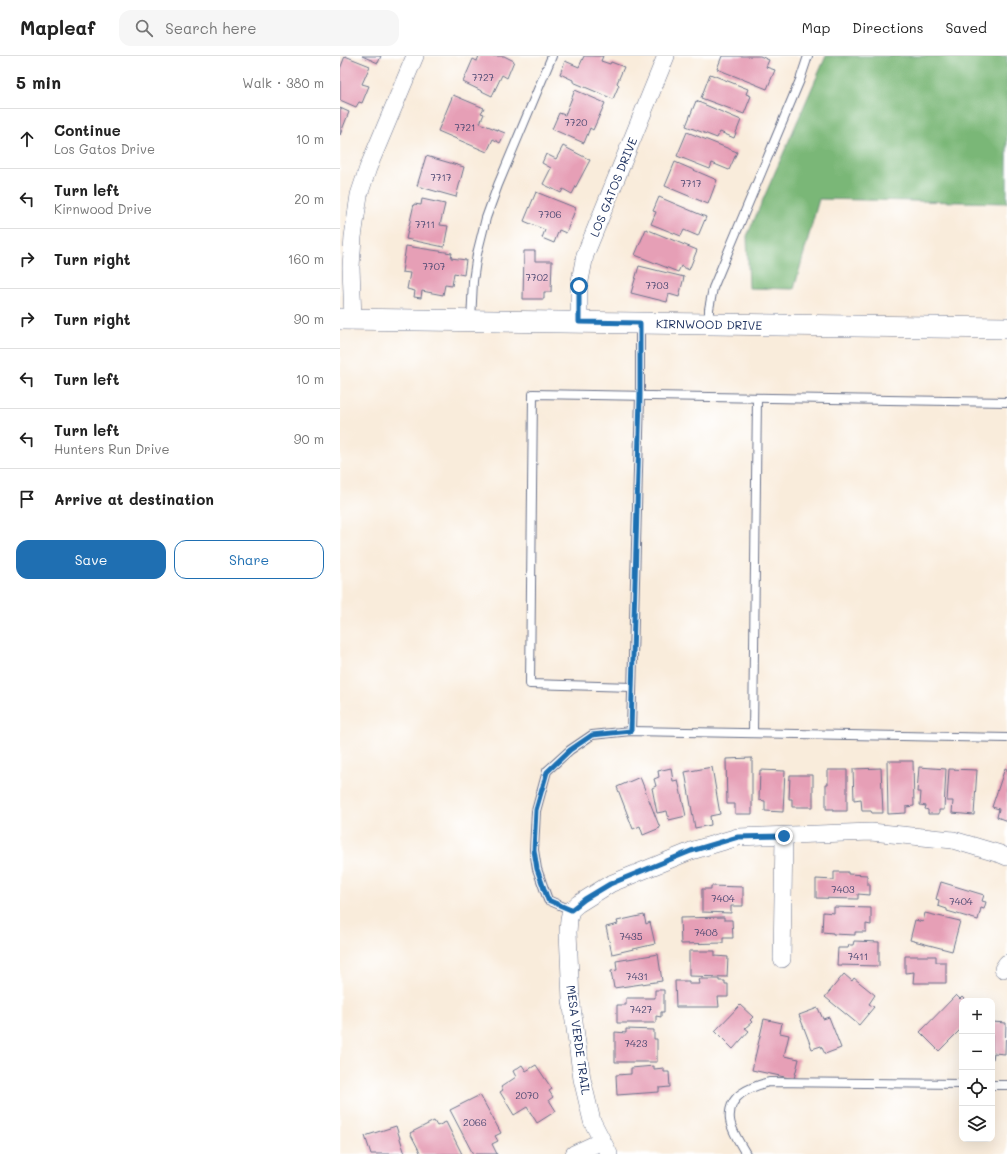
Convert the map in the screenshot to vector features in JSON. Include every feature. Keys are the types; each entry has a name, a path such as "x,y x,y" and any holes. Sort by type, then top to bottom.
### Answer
{"street":[{"path":"346,319 353,237 359,195 368,168 415,56"},
{"name":"LOS GATOS DRIVE","path":"579,322 579,286 585,255 666,56"},
{"name":"KIRNWOOD DRIVE","path":"346,319 1007,328"},
{"path":"571,910 585,899 610,884 691,851 738,837 878,833 953,840 1007,857"},
{"path":"782,959 784,836"},
{"name":"MESA VERDE TRAIL","path":"571,910 569,919 568,945 571,1000 582,1079 592,1121 606,1147"},
{"path":"574,1154 606,1147"}],"lane":[{"path":"471,321 473,281 477,254 486,218 498,185 552,56"},
{"path":"709,324 709,309 713,288 798,87 808,56"},
{"path":"631,731 640,396 640,323"},
{"path":"632,687 530,684 533,394 1007,402"},
{"path":"753,733 757,398"},
{"path":"571,910 548,900 537,869 534,850 536,810 547,772 570,750 592,735 631,731 1007,738"},
{"path":"746,1154 730,1120 731,1107 739,1095 751,1087 769,1082 959,1084"},
{"path":"995,1085 1007,1085"}],"green space":[{"path":"826,56 1007,56 1007,203 819,199 794,289 749,288 747,236"}],"building":[{"path":"345,56 370,66 362,84 369,86 362,103 359,102 356,107 340,100 340,69"},
{"path":"362,56 381,56 378,63"},
{"path":"479,56 504,56 514,61 507,78 502,75 492,96 463,82 473,59 477,61"},
{"path":"584,56 603,56 601,61 610,64 611,62 624,67 617,83 619,85 613,99 573,82 573,80 560,74 565,61 579,67"},
{"path":"722,56 760,56 769,60 766,67 775,70 767,89 717,69"},
{"path":"710,74 748,89 746,94 751,96 744,114 701,98"},
{"path":"575,90 605,103 593,130 590,128 584,143 552,129 559,113 565,115"},
{"path":"453,95 484,108 481,113 484,114 480,123 505,133 500,143 493,139 487,152 438,131"},
{"path":"696,101 741,120 734,138 720,132 717,138 686,126"},
{"path":"340,108 349,112 340,135"},
{"path":"687,132 737,152 729,170 712,163 710,169 677,156"},
{"path":"563,146 590,160 572,194 563,189 561,193 543,184 551,168 542,163 546,154 556,159"},
{"path":"426,156 464,167 456,197 417,186"},
{"path":"675,162 717,180 708,204 665,186"},
{"path":"536,192 576,208 566,233 559,230 554,243 542,238 545,230 524,221"},
{"path":"659,197 706,217 698,236 684,230 681,236 651,224 656,212 653,211"},
{"path":"422,199 445,204 440,225 448,226 444,247 406,239 414,204 421,205"},
{"path":"646,229 697,250 689,270 681,266 678,272 635,255"},
{"path":"406,246 452,253 451,258 466,260 464,275 454,273 452,286 445,285 443,295 422,291 421,298 414,297 415,291 407,289 410,273 402,272"},
{"path":"524,251 535,251 535,261 552,261 551,292 544,292 544,299 523,299"},
{"path":"639,266 684,277 679,297 669,294 667,302 631,293"},
{"path":"752,758 752,814 735,814 735,804 727,804 726,759"},
{"path":"887,761 913,761 914,806 906,807 906,813 888,814"},
{"path":"712,767 720,814 710,816 711,825 695,828 685,772"},
{"path":"919,767 946,769 944,810 939,810 939,814 928,814 928,810 925,809 926,806 920,805 921,792 917,792"},
{"path":"671,768 673,781 678,780 686,816 669,820 667,811 657,813 652,788 656,786 654,779 659,777 658,771"},
{"path":"881,768 883,813 862,811 861,799 854,800 853,769"},
{"path":"1005,768 1007,769 1007,821 997,817 999,809 992,807"},
{"path":"949,769 977,770 974,815 952,813 953,801 947,801"},
{"path":"760,770 785,771 783,812 765,811 765,801 759,800"},
{"path":"828,770 847,770 847,811 834,811 834,809 826,809 826,784 828,784"},
{"path":"790,775 813,775 813,807 792,807 792,799 789,799"},
{"path":"640,777 660,828 643,835 640,826 633,829 617,787"},
{"path":"834,872 848,872 848,874 867,875 867,884 870,884 870,895 858,894 858,899 816,898 816,879 834,880"},
{"path":"941,882 984,895 982,901 986,902 984,909 981,908 978,920 947,911 947,909 938,906 939,900 936,899"},
{"path":"711,886 743,887 743,906 731,906 731,913 702,912 702,889 711,889"},
{"path":"834,907 871,908 871,925 866,924 866,932 855,932 855,935 822,932 823,912 834,913"},
{"path":"925,913 960,921 952,951 910,940 915,920 923,922"},
{"path":"644,915 646,924 650,922 655,944 612,954 606,927 618,924 617,921"},
{"path":"724,917 724,920 732,920 733,938 723,938 723,943 681,944 680,918"},
{"path":"854,941 879,942 879,966 837,965 838,948 848,948 849,945 853,945"},
{"path":"689,951 715,951 715,956 728,957 727,977 689,976"},
{"path":"658,954 662,981 614,988 611,971 617,970 616,961"},
{"path":"905,956 936,956 936,962 946,962 946,983 913,983 914,972 905,973"},
{"path":"844,974 852,981 854,978 875,995 869,1004 874,1007 859,1025 825,997"},
{"path":"699,979 719,979 719,981 725,981 725,984 728,984 728,997 718,997 719,1007 676,1007 675,981 689,981 689,984 700,984"},
{"path":"655,990 664,990 664,1012 661,1012 661,1017 656,1016 656,1023 617,1023 617,1005 626,1005 626,998 655,998"},
{"path":"956,995 959,998 959,1031 939,1051 920,1032"},
{"path":"740,1005 753,1017 750,1020 752,1022 745,1028 749,1031 733,1049 715,1031"},
{"path":"818,1008 823,1019 829,1017 841,1048 825,1054 821,1046 812,1049 799,1015"},
{"path":"764,1019 782,1023 780,1033 789,1035 784,1056 799,1059 794,1079 752,1070"},
{"path":"995,1022 1006,1023 1005,1054 995,1053"},
{"path":"626,1029 654,1030 654,1039 657,1039 657,1062 615,1062 615,1032 626,1033"},
{"path":"522,1065 526,1071 536,1065 552,1089 549,1091 553,1097 549,1100 556,1111 537,1123 527,1107 514,1115 500,1092 503,1090 501,1087 516,1077 513,1071"},
{"path":"654,1066 654,1069 664,1068 664,1072 669,1072 670,1087 659,1088 659,1092 617,1095 616,1075 631,1074 631,1068"},
{"path":"480,1095 501,1133 495,1136 498,1141 492,1144 497,1154 473,1154 450,1110"},
{"path":"434,1121 437,1126 446,1122 462,1154 421,1154 410,1133"},
{"path":"396,1126 405,1154 371,1154 365,1136"}],"route":[{"path":"579,286 579,322 640,323 640,396 631,731 592,735 570,750 547,772 536,810 534,850 537,869 548,900 571,910 598,890 610,884 691,851 738,837 784,836"}]}
